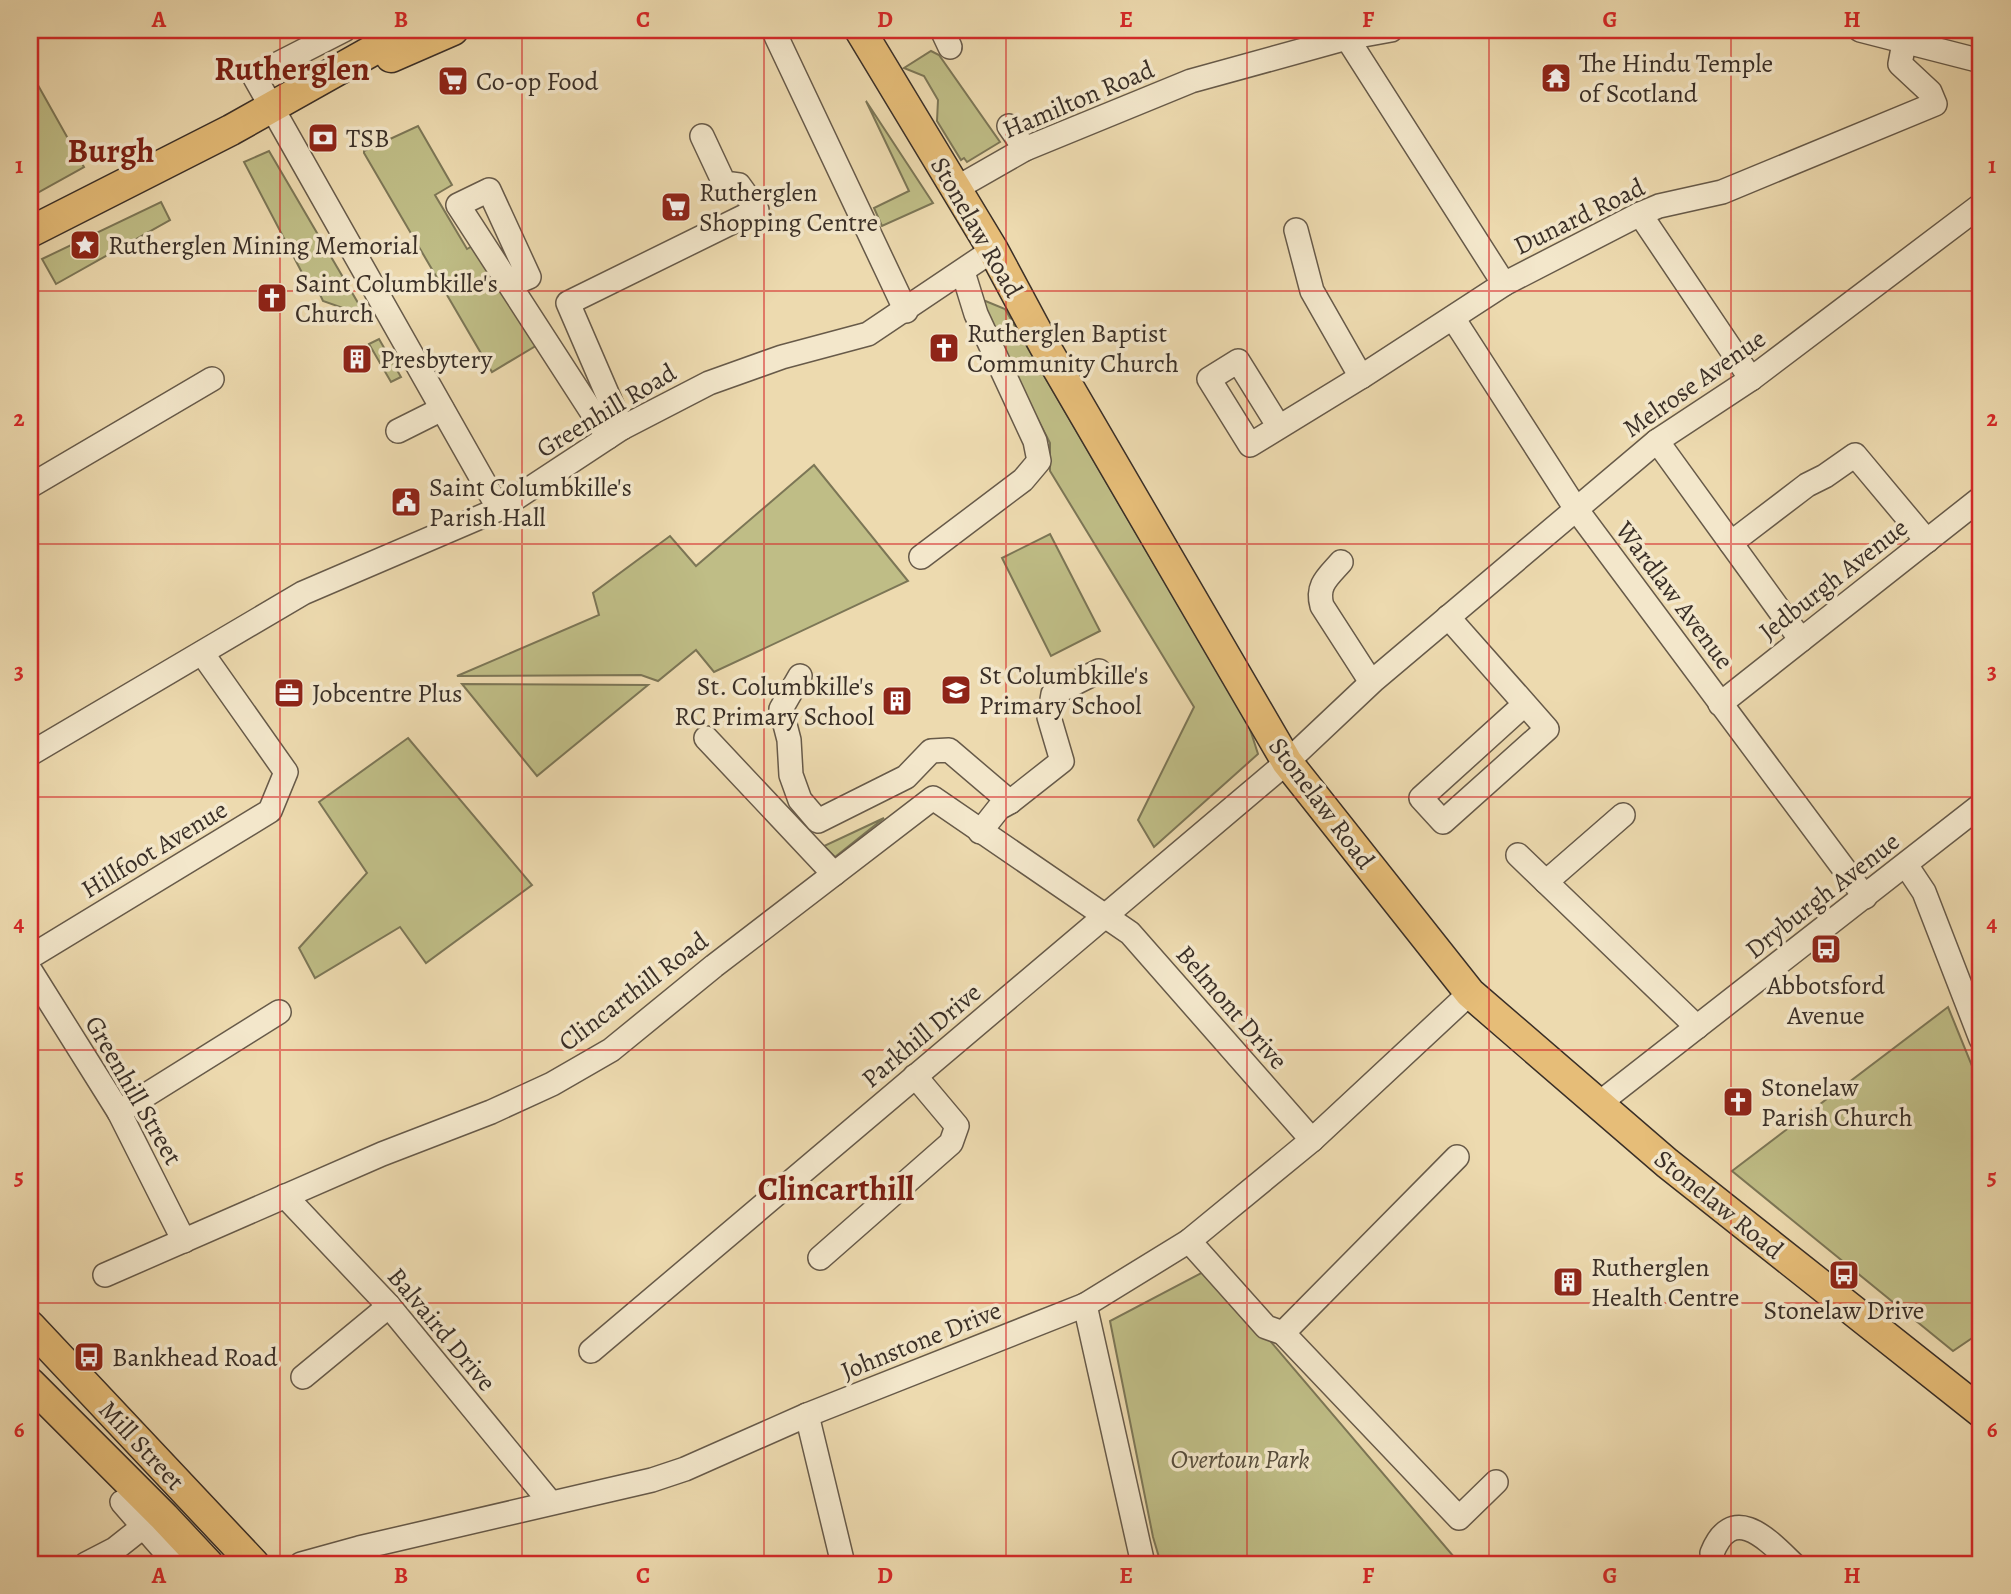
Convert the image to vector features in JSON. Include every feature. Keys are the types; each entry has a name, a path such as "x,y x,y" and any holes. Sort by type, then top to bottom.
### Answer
{"main road":[{"path":"30,232 272,108 409,30"},
{"path":"272,108 453,30"},
{"name":"Stonelaw Road","path":"860,30 993,250 1044,345 1287,762 1470,993 1597,1105 1981,1412"},
{"name":"Mill Street","path":"30,1326 254,1564"},
{"name":"Mill Street","path":"30,1383 208,1564"}],"street":[{"path":"344,30 254,76 499,509"},
{"name":"Hamilton Road","path":"955,189 1025,149 1191,81 1347,38 1391,30"},
{"path":"1860,30 1981,61"},
{"path":"776,36 906,311"},
{"path":"1347,38 1504,284"},
{"name":"Dunard Road","path":"1279,426 1361,377 1504,284 1640,214 1659,206 1721,192 1935,104 1930,92 1900,64 1904,43"},
{"path":"1009,126 1025,149"},
{"path":"615,433 568,303 757,210 739,186 724,183 702,136"},
{"name":"Melrose Avenue","path":"1287,762 1371,682 1657,441 1751,379 1981,205"},
{"path":"1640,214 1751,379"},
{"path":"1296,230 1312,291 1361,377"},
{"name":"Greenhill Road","path":"30,754 303,593 499,509 615,433 709,383 782,357 868,334 906,311 993,250"},
{"path":"921,558 1023,480 1039,461 1035,441 976,314 963,272"},
{"path":"510,285 615,433"},
{"name":"Wardlaw Avenue","path":"1453,318 1576,509 1865,897"},
{"path":"30,486 212,379"},
{"path":"398,431 442,409"},
{"path":"1657,441 1801,640"},
{"path":"1731,543 1807,485 1856,455 1927,541"},
{"name":"Jedburgh Avenue","path":"1720,704 1981,498"},
{"path":"1341,562 1321,584 1319,595 1322,606 1371,682"},
{"path":"1448,617 1525,704 1547,729 1443,822 1421,798 1525,704"},
{"name":"Hillfoot Avenue","path":"30,957 271,811 286,772 202,653"},
{"path":"980,832 999,808 1062,761 1049,717 1053,694 1099,671"},
{"path":"800,676 781,709 789,740 791,775 800,800 818,821 906,776 931,751 949,750 1010,802"},
{"path":"706,738 834,874"},
{"name":"Parkhill Drive","path":"591,1351 1287,762"},
{"name":"Clincarthill Road","path":"104,1275 382,1154 491,1112 552,1084 587,1064 611,1050 933,798 1106,915"},
{"name":"Dryburgh Avenue","path":"1597,1105 1981,805"},
{"path":"1546,882 1623,815"},
{"path":"1518,855 1697,1027"},
{"path":"1906,866 1924,892 1981,1038"},
{"name":"Belmont Drive","path":"1106,915 1130,933 1312,1140"},
{"name":"Greenhill Street","path":"30,970 119,1112 184,1241"},
{"name":"Johnstone Drive","path":"302,1564 362,1556 550,1502 652,1480 685,1469 807,1415 1085,1305 1189,1241 1312,1140 1470,993"},
{"path":"119,1112 279,1012"},
{"path":"820,1258 955,1137 957,1126 915,1076"},
{"path":"1283,1333 1457,1157"},
{"name":"Balvaird Drive","path":"285,1196 389,1306 550,1502"},
{"path":"1189,1241 1266,1327 1283,1333 1459,1518 1496,1482"},
{"path":"1085,1305 1143,1564"},
{"path":"303,1377 389,1306"},
{"path":"807,1415 843,1564"},
{"path":"122,1502 176,1564"},
{"path":"86,1564 115,1549 144,1526"},
{"path":"1714,1564 1712,1553 1723,1535 1733,1529 1753,1529 1793,1564"}],"green space":[{"path":"931,51 939,55 1000,142 967,162 964,158 961,160 937,121 938,100 924,76 904,68"},
{"path":"30,71 84,167 30,197"},
{"path":"866,101 933,203 882,226 874,208 909,191"},
{"path":"418,126 452,185 435,195 467,249 476,244 539,344 492,372 364,153"},
{"path":"269,151 361,308 354,312 323,301 316,286 310,288 244,162"},
{"path":"161,202 170,220 56,284 42,259"},
{"path":"983,300 1005,309 1249,726 1258,754 1154,847 1138,820 1194,707 1050,471 1050,443 982,311"},
{"path":"379,339 401,377 391,382 369,344"},
{"path":"814,465 908,581 714,672 696,650 658,681 641,675 457,676 599,615 593,593 670,536 696,566"},
{"path":"1050,534 1100,631 1051,656 1002,558"},
{"path":"462,684 648,685 537,776"},
{"path":"408,738 532,885 426,963 400,927 315,978 299,948 367,873 319,802"},
{"path":"884,818 835,857 824,846"},
{"path":"1948,1007 1981,1088 1981,1332 1953,1351 1732,1171"},
{"name":"Overtoun Park","path":"1209,1269 1460,1564 1161,1564 1153,1537 1110,1321"}],"place":[{"name":"The Hindu Temple of Scotland","path":"1556,78"},
{"name":"Co-op Food","path":"453,81"},
{"name":"TSB","path":"323,138"},
{"name":"Rutherglen Shopping Centre","path":"676,207"},
{"name":"Rutherglen Mining Memorial","path":"85,245"},
{"name":"Saint Columbkille's Church","path":"272,298"},
{"name":"Rutherglen Baptist Community Church","path":"944,348"},
{"name":"Presbytery","path":"357,359"},
{"name":"Saint Columbkille's Parish Hall","path":"406,502"},
{"name":"St Columbkille's Primary School","path":"956,690"},
{"name":"Jobcentre Plus","path":"289,693"},
{"name":"St. Columbkille's RC Primary School","path":"897,701"},
{"name":"Abbotsford Avenue","path":"1826,949"},
{"name":"Stonelaw Parish Church","path":"1738,1102"},
{"name":"Stonelaw Drive","path":"1844,1275"},
{"name":"Rutherglen Health Centre","path":"1568,1282"},
{"name":"Bankhead Road","path":"89,1357"}],"district":[{"name":"Rutherglen","path":"292,68"},
{"name":"Burgh","path":"111,150"},
{"name":"Clincarthill","path":"836,1188"}]}
